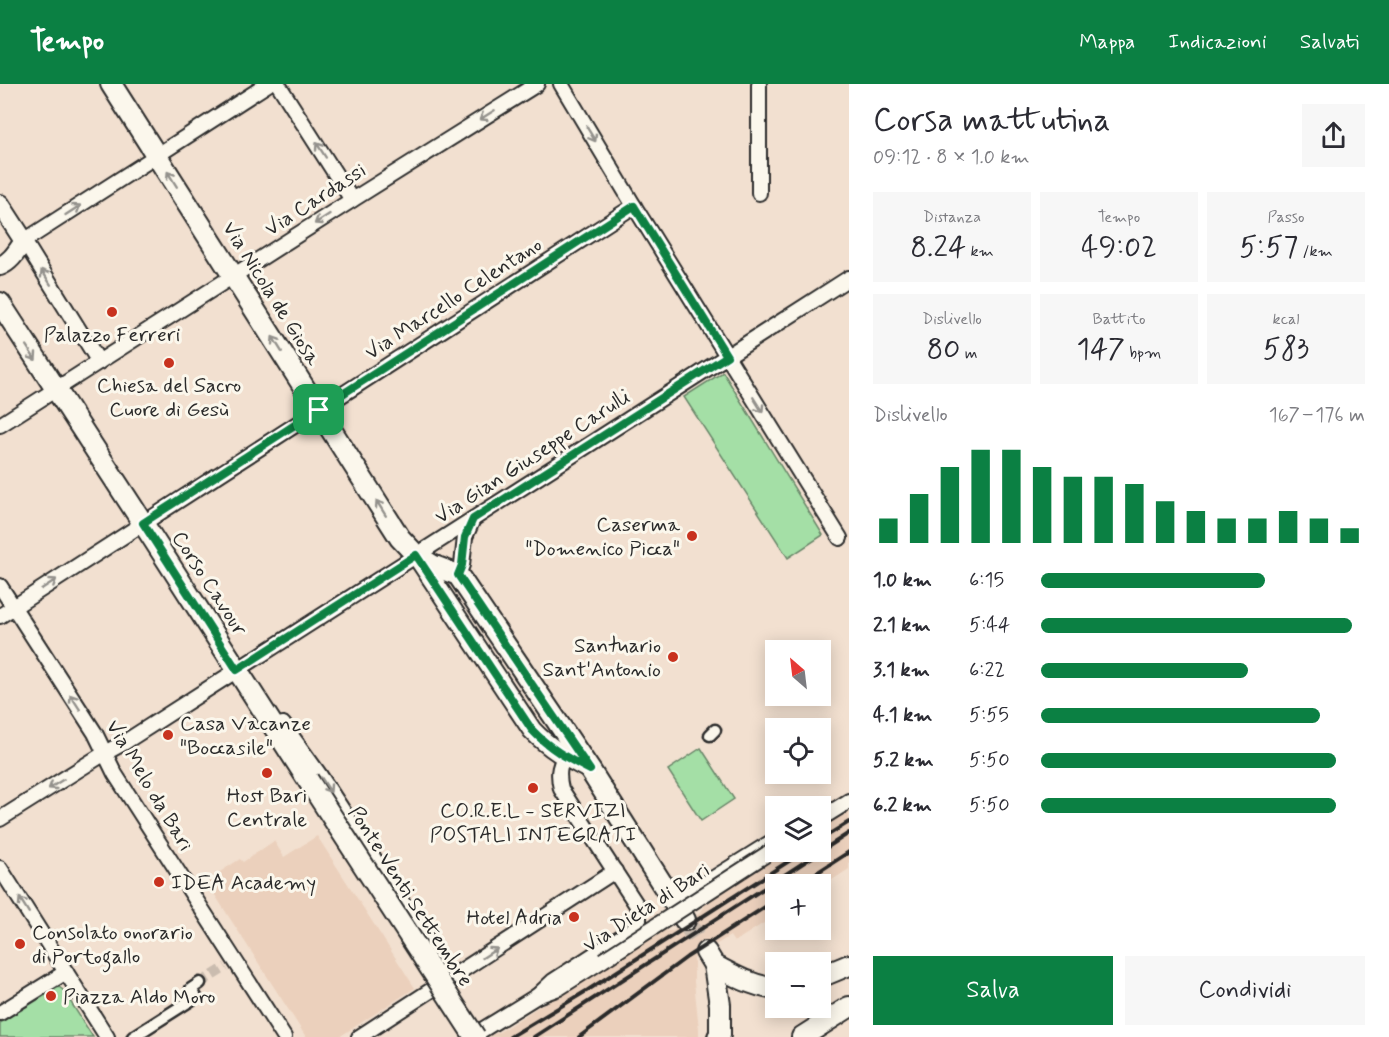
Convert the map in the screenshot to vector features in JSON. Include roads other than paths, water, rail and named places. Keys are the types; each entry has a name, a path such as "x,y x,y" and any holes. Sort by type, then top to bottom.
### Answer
{"main road":[{"name":"Via Nicola de Giosa","path":"111,84 400,538 416,555"},
{"name":"Corso Cavour","path":"0,303 308,780"},
{"path":"416,555 432,565 458,575 554,717 568,751 590,770 685,920"},
{"name":"Ponte Venti Settembre","path":"308,780 475,1037"},
{"path":"718,1037 720,1035 720,1005 710,958 735,977 765,987"},
{"path":"831,972 849,965"},
{"path":"804,1037 849,1007"}],"street":[{"path":"0,266 13,257 24,241 268,84"},
{"path":"278,84 352,200"},
{"name":"Via Cardassi","path":"0,426 537,84"},
{"path":"561,84 840,538"},
{"path":"759,84 759,193"},
{"path":"0,204 99,362"},
{"name":"Via Marcello Celentano","path":"0,616 634,206"},
{"name":"Via Gian Giuseppe Carulli","path":"0,819 125,742 849,278"},
{"path":"458,575 462,565 465,537 473,519"},
{"path":"359,1037 615,871 561,789 559,767 568,751 544,743 532,730 416,555"},
{"name":"Via Melo da Bari","path":"0,586 95,733 115,774 284,1037"},
{"name":"Corso Cavour","path":"262,709 280,721 319,774 446,981"},
{"path":"532,730 540,735 547,735 555,726 554,717"},
{"path":"831,803 849,791"},
{"path":"831,812 849,801"},
{"name":"Via Dieta di Bari","path":"674,903 765,845"},
{"name":"Via Dieta di Bari","path":"537,996 559,988 765,855"},
{"path":"0,868 107,1037"},
{"name":"Via Dieta di Bari","path":"446,981 474,1035 537,996 553,981 639,924 639,911 636,904 615,871"},
{"path":"0,1013 66,972"},
{"path":"133,1037 196,997 191,989 200,983"}],"tunnel":[{"path":"685,920 706,952"},
{"path":"200,983 226,967"}],"railway":[{"path":"831,833 849,822"},
{"path":"831,845 849,833"},
{"path":"815,874 849,852"},
{"path":"510,1037 588,990 787,862"},
{"path":"534,1037 805,862"},
{"path":"579,1037 687,957 765,907"}],"place":[{"name":"Palazzo Ferreri","path":"112,312"},
{"name":"Chiesa del Sacro Cuore di Gesù","path":"169,363"},
{"name":"Caserma \"Domenico Picca\"","path":"692,536"},
{"name":"Santuario Sant'Antonio","path":"673,657"},
{"name":"Casa Vacanze \"Boccasile\"","path":"168,735"},
{"name":"Host Bari Centrale","path":"267,773"},
{"name":"CO.R.E.L - SERVIZI POSTALI INTEGRATI","path":"533,788"},
{"name":"IDEA Academy","path":"159,882"},
{"name":"Hotel Adria","path":"574,917"},
{"name":"Consolato onorario di Portogallo","path":"20,944"},
{"name":"Piazza Aldo Moro","path":"51,996"}]}
